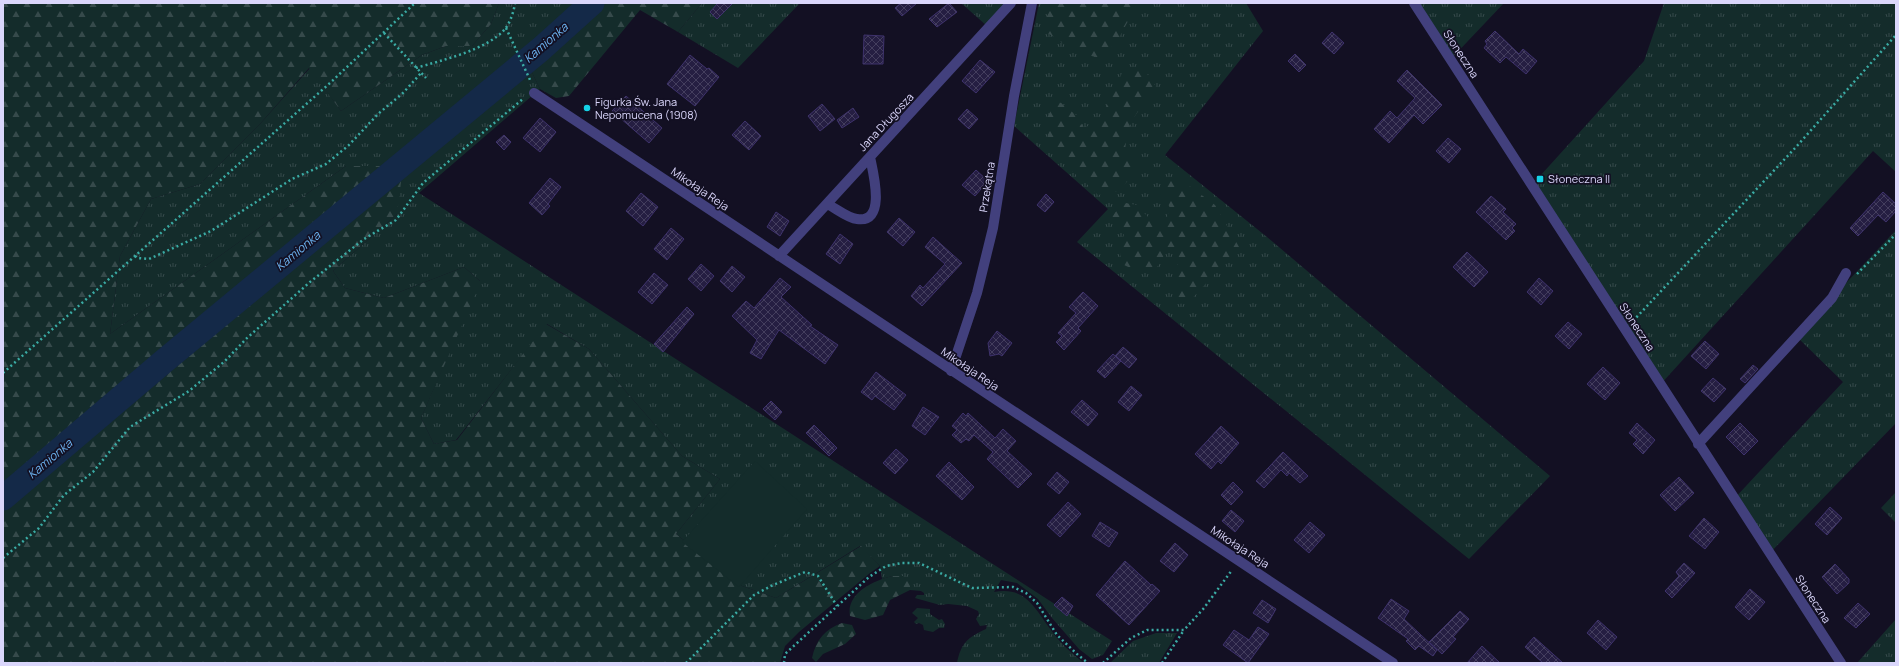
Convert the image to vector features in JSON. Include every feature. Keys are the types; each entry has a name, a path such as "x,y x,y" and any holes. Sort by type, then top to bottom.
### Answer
{"street":[{"name":"Jana Długosza","path":"779,256 1011,3"},
{"name":"Przekątna","path":"951,371 977,293 993,228 1014,96 1032,3"},
{"name":"Słoneczna","path":"1414,3 1840,663"},
{"name":"Mikołaja Reja","path":"533,88 779,256 1393,663"},
{"path":"827,204 856,219 863,220 870,216 874,209 876,199 870,157"},
{"path":"1698,444 1832,298 1849,275"}],"path":[{"path":"3,373 384,33 415,3"},
{"path":"416,68 488,43 506,28 515,3"},
{"path":"3,558 39,528 64,495 93,472 130,427 189,391 225,361 247,338 310,282 364,239 396,220 423,182 533,88 506,28"},
{"path":"384,33 426,78"},
{"path":"1624,329 1762,184 1896,35"},
{"path":"135,256 137,258 153,258 211,231 286,183 326,164 349,145 378,114 403,93 421,73"},
{"path":"1849,275 1896,234"},
{"path":"1162,663 1184,630 1204,608 1239,562"},
{"path":"784,663 785,654 869,577 886,566 902,563 919,563 972,588 1013,587 1026,593 1036,603 1057,635 1078,656 1088,663"},
{"path":"686,663 754,595 773,585 805,572 818,576 837,606"},
{"path":"1102,663 1131,638 1147,630 1184,630"}],"green space":[{"path":"3,3 499,3 491,24 472,46 446,46 422,55 341,111 309,68 260,124 200,184 151,199 120,256 110,334 346,166 403,166 397,214 333,271 345,288 384,298 464,267 481,282 421,418 434,444 457,440 546,324 589,349 682,456 720,479 676,534 742,586 776,598 861,546 880,566 799,632 785,646 780,663 3,663"},
{"path":"499,3 573,3 571,24 527,62 540,89 419,193 1112,641 1103,655 1092,659 1079,649 1052,618 1038,599 1017,583 1001,580 994,592 1014,592 1022,596 1034,607 1058,639 1070,652 1084,663 957,663 961,650 966,642 974,635 986,629 987,625 980,626 976,619 979,614 978,611 967,606 948,604 940,605 915,598 917,595 924,595 924,593 921,591 910,590 910,582 892,576 882,579 880,566 860,546 776,598 742,586 676,534 720,479 682,456 589,349 547,324 456,440 434,444 421,418 480,281 464,267 384,298 345,288 333,271 397,214 346,166 110,334 120,256 151,199 200,184 260,124 310,68 341,111 422,55 446,46 472,46 491,24"},
{"path":"573,3 702,3 678,32 640,10 569,96 556,98 540,89 527,62 571,24"},
{"path":"702,3 800,3 738,68 678,32"},
{"path":"961,3 1007,3 987,26"},
{"path":"1039,3 1246,3 1263,31 1165,155 1267,237 1550,476 1469,559 1077,242 1108,209 1014,126"},
{"path":"1050,3 1138,3 1116,43 1100,58 1075,52 1048,33 1046,19"},
{"path":"1412,3 1504,3 1449,61"},
{"path":"1664,3 1896,3 1896,172 1873,151 1659,386 1531,186 1644,61"},
{"path":"1123,71 1145,71 1159,91 1138,111 1134,117 1126,141 1125,152 1144,164 1118,191 1098,195 1060,159 1054,151 1049,142 1047,119 1057,100 1076,115 1083,127 1098,125"},
{"path":"1167,178 1188,185 1215,205 1239,247 1188,303 1178,304 1175,297 1179,249 1171,248 1168,250 1156,268 1148,272 1138,271 1124,265 1120,254 1124,234 1121,229 1109,220 1118,209 1126,203 1136,205 1152,221 1166,220 1170,208 1160,188"},
{"path":"1896,230 1896,423 1768,555 1733,500 1843,382 1796,336"},
{"path":"755,461 807,509 739,587 682,542"},
{"path":"1896,492 1896,523 1881,508"},
{"path":"892,576 903,576 910,582 910,590 890,600 883,615 865,620 850,616 852,601 862,589 877,581"},
{"path":"917,608 930,609 930,614 939,620 942,619 945,624 944,628 939,628 933,632 924,630 923,625 919,623 916,624 914,622 918,618 912,613"},
{"path":"1896,619 1896,663 1857,663"},
{"path":"842,623 852,625 856,634 845,644 823,654 816,662 812,658 816,646 822,636 831,628"},
{"path":"1156,633 1177,633 1159,663 1110,663 1133,641"}],"building":[{"path":"718,3 733,3 717,19 710,12"},
{"path":"901,3 917,3 902,16 895,8"},
{"path":"949,3 957,12 937,27 929,19"},
{"path":"1495,31 1519,54 1523,49 1537,61 1526,74 1506,57 1500,63 1484,48 1487,44 1485,41"},
{"path":"1332,32 1344,43 1334,54 1322,43"},
{"path":"864,35 884,36 883,64 863,64"},
{"path":"1295,54 1306,65 1299,72 1288,61"},
{"path":"690,55 719,77 695,106 667,84"},
{"path":"980,60 995,72 976,93 962,81"},
{"path":"1407,70 1442,105 1423,124 1414,115 1389,143 1374,129 1390,111 1397,118 1415,98 1397,81"},
{"path":"626,96 662,128 649,143 612,111"},
{"path":"822,104 835,119 820,131 808,116"},
{"path":"853,108 859,117 842,128 837,120"},
{"path":"967,109 978,119 969,129 958,119"},
{"path":"540,118 556,132 540,152 523,138"},
{"path":"745,121 761,136 749,150 732,135"},
{"path":"504,135 511,142 504,150 496,142"},
{"path":"1448,138 1461,149 1449,163 1436,151"},
{"path":"976,170 988,181 975,196 962,185"},
{"path":"550,178 561,187 548,204 550,206 542,215 529,203"},
{"path":"1883,192 1896,204 1896,211 1886,222 1878,215 1858,236 1850,228"},
{"path":"641,193 658,207 643,226 626,211"},
{"path":"1046,194 1054,202 1045,212 1037,205"},
{"path":"1491,196 1506,209 1503,212 1516,224 1512,228 1515,231 1506,240 1476,212"},
{"path":"776,212 789,221 780,236 767,227"},
{"path":"899,218 915,232 903,246 887,232"},
{"path":"671,228 684,239 667,260 654,249"},
{"path":"840,234 853,244 840,264 826,254"},
{"path":"933,237 962,263 922,306 911,296 920,285 923,288 945,264 925,247"},
{"path":"1467,252 1488,272 1474,287 1453,267"},
{"path":"701,264 714,276 701,291 688,279"},
{"path":"732,266 745,277 732,292 720,281"},
{"path":"654,273 668,285 652,304 638,292"},
{"path":"780,278 791,287 781,297 812,325 810,326 838,345 825,364 779,330 761,359 750,353 757,340 732,316 746,301 754,308"},
{"path":"1539,278 1553,291 1541,305 1527,292"},
{"path":"1083,292 1098,306 1078,328 1081,331 1064,350 1056,342 1062,336 1058,333 1076,313 1069,307"},
{"path":"687,307 694,314 663,352 654,344"},
{"path":"1568,322 1582,334 1569,349 1555,336"},
{"path":"997,331 1012,343 1002,356 999,354 990,356 988,343"},
{"path":"1705,341 1719,354 1706,369 1691,356"},
{"path":"1123,347 1137,359 1129,368 1115,356"},
{"path":"1113,354 1121,361 1105,378 1097,371"},
{"path":"1753,365 1758,369 1745,383 1740,379"},
{"path":"1603,367 1620,383 1605,400 1587,384"},
{"path":"876,372 906,395 894,410 875,396 872,400 861,392"},
{"path":"1713,378 1726,389 1714,402 1701,391"},
{"path":"1131,386 1142,395 1129,411 1118,402"},
{"path":"1082,400 1098,414 1088,426 1071,412"},
{"path":"771,401 782,412 775,420 763,409"},
{"path":"923,407 939,417 925,435 912,426"},
{"path":"963,413 966,416 968,413 995,438 1003,429 1016,441 1007,451 1032,474 1018,488 987,459 993,452 974,435 969,441 966,439 961,443 952,435 957,430 952,426"},
{"path":"1637,423 1655,440 1643,454 1633,444 1637,440 1629,433"},
{"path":"1740,423 1758,441 1744,455 1726,437"},
{"path":"814,425 837,448 829,456 806,433"},
{"path":"1221,426 1239,443 1221,464 1218,461 1211,469 1195,454"},
{"path":"896,449 908,460 895,474 883,463"},
{"path":"1283,452 1308,476 1300,483 1289,473 1287,476 1281,470 1264,488 1256,481"},
{"path":"949,462 974,487 962,500 936,476"},
{"path":"1057,472 1069,482 1059,494 1047,484"},
{"path":"1679,477 1694,493 1675,511 1660,495"},
{"path":"1233,482 1243,492 1231,505 1221,495"},
{"path":"1068,502 1081,514 1060,537 1047,525"},
{"path":"1830,507 1842,518 1827,535 1815,524"},
{"path":"1231,510 1244,521 1235,532 1222,521"},
{"path":"1704,518 1719,532 1705,549 1689,536"},
{"path":"1100,522 1118,533 1109,547 1092,536"},
{"path":"1310,522 1325,535 1309,553 1294,540"},
{"path":"1175,543 1188,555 1174,572 1160,561"},
{"path":"1125,561 1151,585 1152,584 1160,591 1129,625 1096,595"},
{"path":"1684,563 1695,573 1672,598 1665,591 1679,576 1676,572"},
{"path":"1835,564 1849,579 1849,583 1837,594 1822,577"},
{"path":"1750,589 1765,602 1749,620 1735,607"},
{"path":"1062,597 1073,606 1067,616 1054,605"},
{"path":"1391,599 1409,611 1404,619 1437,650 1433,656 1419,646 1415,650 1406,641 1408,639 1378,618"},
{"path":"1262,600 1276,609 1268,623 1253,613"},
{"path":"1858,603 1870,614 1856,628 1844,618"},
{"path":"1460,611 1469,619 1453,637 1456,639 1442,654 1429,642"},
{"path":"1598,620 1617,637 1606,650 1587,633"},
{"path":"1258,627 1269,634 1248,663 1223,645 1234,630 1249,640"},
{"path":"1534,637 1563,663 1543,663 1525,647"},
{"path":"1482,646 1500,663 1467,663"}],"waterway":[{"name":"Kamionka","path":"3,498 163,362 541,49 592,3"}],"place":[{"name":"Figurka Św. Jana Nepomucena (1908)","path":"587,108"},
{"name":"Słoneczna II","path":"1540,179"}]}
